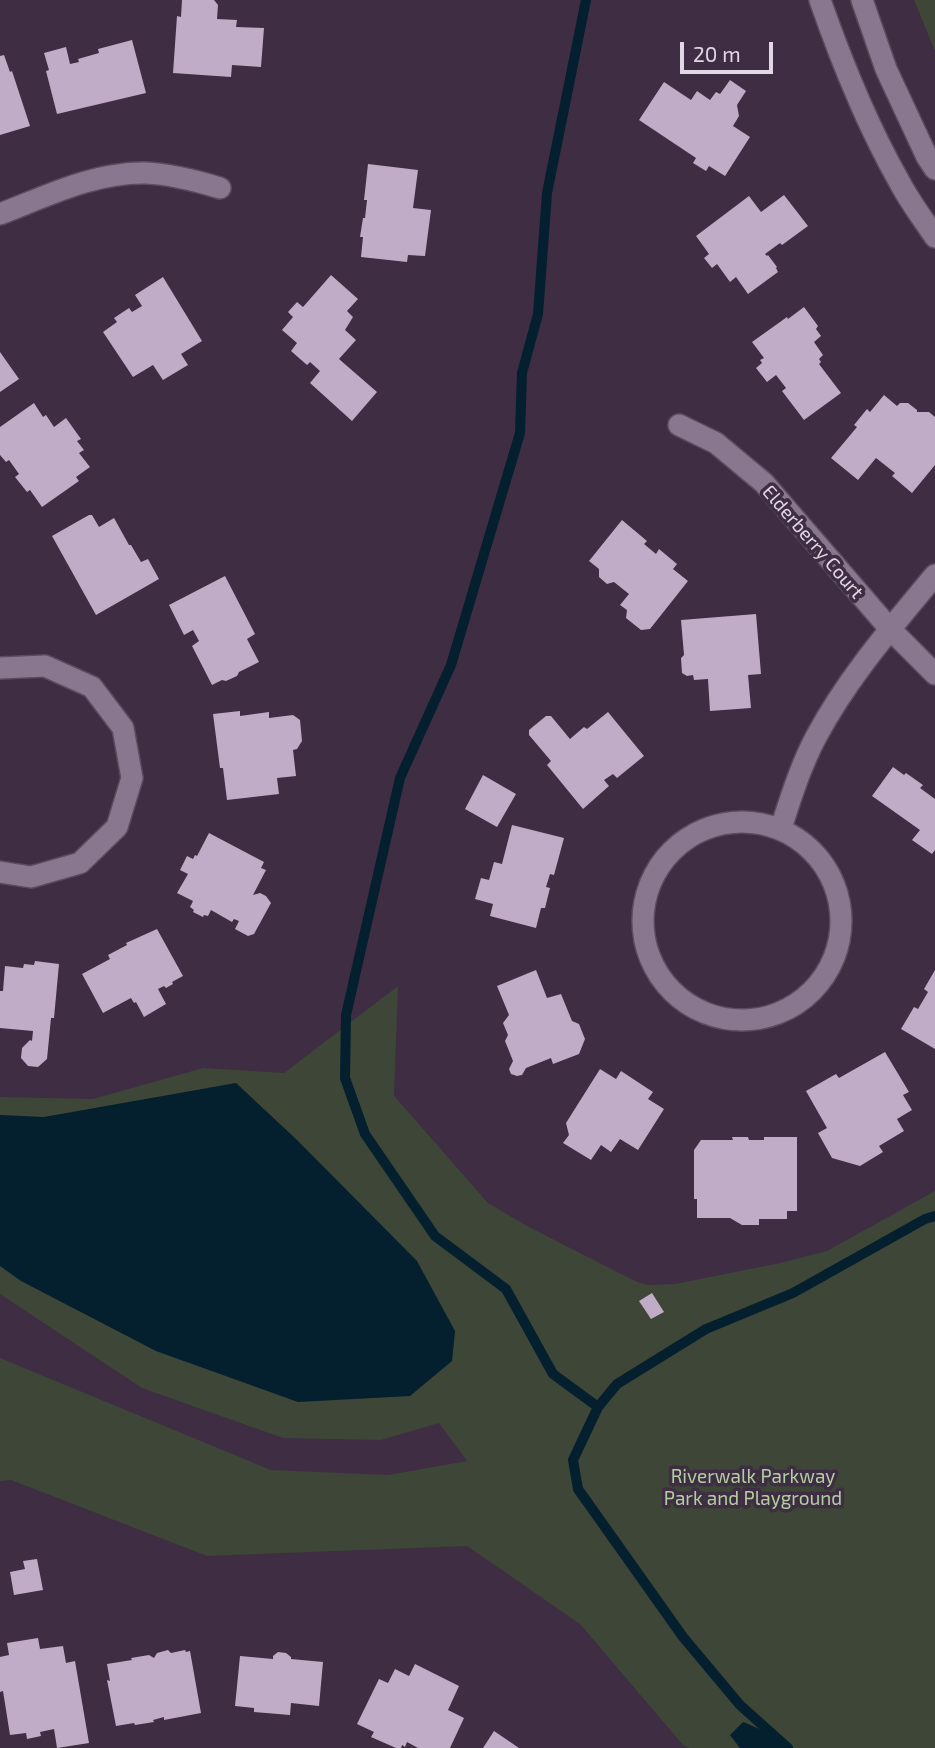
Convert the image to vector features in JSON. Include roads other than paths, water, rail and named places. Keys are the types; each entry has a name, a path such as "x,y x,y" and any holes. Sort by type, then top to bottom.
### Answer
{"street":[{"path":"820,0 857,98 900,184 935,237"},
{"path":"862,0 886,69 935,170"},
{"path":"0,214 103,177 146,173 194,180 220,188"},
{"name":"Elderberry Court","path":"679,425 716,443 764,483 890,629 935,674"},
{"path":"780,828 803,762 817,736 860,666 935,575"},
{"path":"0,668 45,666 92,687 123,728 132,778 117,827 80,863 31,877 0,872"},
{"path":"739,820 780,828 815,852 837,887 842,929 830,969 803,1001 765,1019 723,1020 684,1004 655,973 641,934 645,892 665,855 698,830 739,820"}],"water":[{"path":"236,1083 297,1140 417,1261 455,1331 452,1361 410,1396 298,1402 156,1351 21,1281 0,1266 0,1115 44,1117"},
{"path":"743,1722 781,1738 784,1748 740,1748 730,1735"}],"waterway":[{"path":"586,0 547,193 538,314 522,373 520,433 451,665 400,778 346,1015 345,1078 365,1134 435,1236 506,1289 553,1374 598,1407"},
{"path":"788,1748 740,1705 683,1637 578,1489 573,1460 598,1407 617,1384 706,1329 793,1293 925,1219 935,1216"}],"park label":[{"name":"Riverwalk Parkway Park and Playground","path":"753,1488"}]}
